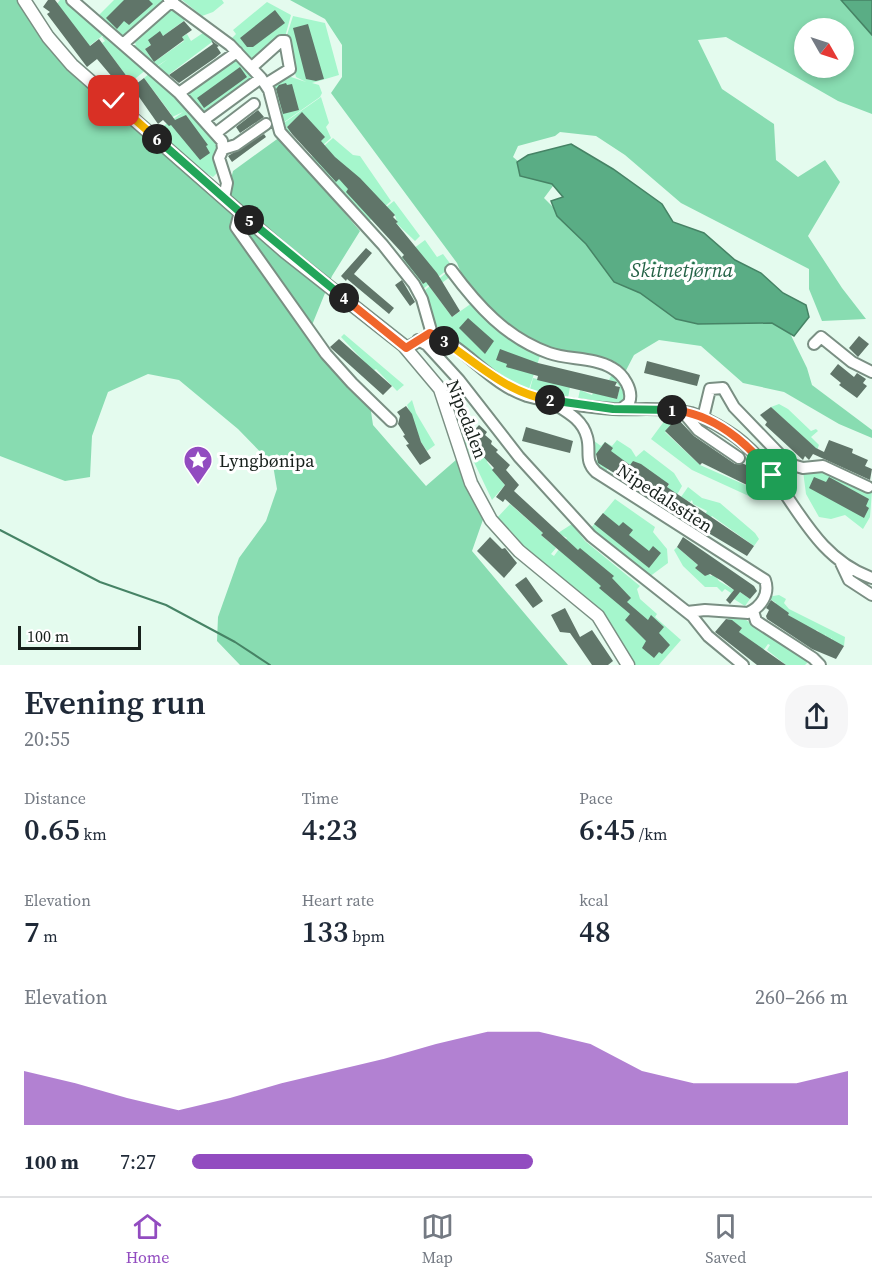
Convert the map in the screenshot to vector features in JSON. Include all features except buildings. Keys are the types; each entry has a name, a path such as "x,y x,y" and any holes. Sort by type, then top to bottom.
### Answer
{"street":[{"name":"Nipedalen","path":"24,0 40,27 66,59 309,272 388,331 406,348 440,389 471,483 491,520 519,551 598,616 628,665"},
{"path":"72,0 179,93 216,133 222,141 223,149 219,158 227,183 224,198"},
{"path":"123,44 171,1 237,52 263,81 280,132 383,245 414,284 423,299 432,334 492,376 522,393 547,399 620,409 683,412 703,418 735,436 752,450 772,475 805,526 841,563 849,580 872,595"},
{"path":"205,119 263,81 290,69 285,41 273,46 252,67"},
{"path":"179,93 237,52"},
{"path":"216,133 254,104"},
{"path":"223,149 236,145 266,124"},
{"path":"240,212 236,227 326,354 391,421"},
{"path":"451,270 483,310 504,329 548,353 605,365 618,372 627,383 631,395 629,403 620,409"},
{"path":"406,348 432,334"},
{"path":"814,344 821,337 852,362 872,372"},
{"name":"Nipedalen","path":"418,340 427,345 459,380 519,457 584,528 687,612 726,653 743,665"},
{"path":"703,418 710,389 723,388 734,407 789,464 803,468 823,466 868,487"},
{"name":"Nipedalsstien","path":"547,399 580,423 587,437 588,463 596,472 716,550 762,576 767,589 761,603 753,611"},
{"path":"683,412 698,430 739,458"},
{"path":"841,563 872,578"},
{"path":"687,612 705,610 742,613 753,611 756,621 813,658 820,665"}],"shaded area":[{"path":"0,0 28,0 87,85 226,199 233,171 280,137 360,231 332,276 312,325 329,365 369,398 373,425 426,486 464,453 486,511 472,551 568,665 240,665 217,641 218,617 239,558 266,521 277,489 273,465 238,429 179,380 148,374 108,392 92,436 90,477 65,481 0,456"},
{"path":"60,0 70,0 106,33 84,50 86,42 57,4"},
{"path":"114,0 166,0 122,41 96,18"},
{"path":"182,0 222,0 224,3 213,12 202,16"},
{"path":"290,0 841,0 872,35 872,114 838,101 798,78 854,78 854,18 794,18 794,76 726,37 698,40 722,89 774,124 776,160 798,177 825,160 840,182 808,236 842,288 866,319 822,321 809,289 809,269 681,203 625,155 596,136 560,132 555,136 518,146 513,157 532,173 553,177 553,186 544,198 587,241 781,315 807,368 812,385 872,430 872,438 839,424 784,392 743,383 701,346 659,340 634,355 622,378 592,366 532,350 466,285 457,263 331,93 342,77 342,45 325,19"},
{"path":"267,2 291,15 285,37 253,63 230,40 236,34 233,30"},
{"path":"174,8 185,20 145,49 154,62 184,41 182,37 187,34 191,41 206,31 216,39 167,76 154,69 168,59 154,68 132,50 136,44 131,40"},
{"path":"293,16 325,23 339,75 312,83 319,85 322,93 320,97 280,125 271,86 285,75 306,82 296,77 286,38"},
{"path":"106,34 147,69 120,91 111,82 114,79 119,85 128,78 102,43 105,41 102,37"},
{"path":"235,56 256,75 204,116 185,92"},
{"path":"151,72 190,106 219,142 218,172 213,177 195,167 155,132 183,112 170,118 171,114 144,78"},
{"path":"321,97 329,123 326,127 331,138 314,153 302,113 287,127 291,132 286,134 281,125"},
{"path":"333,138 353,155 360,156 391,201 366,224 309,159"},
{"path":"394,201 420,236 415,241 396,223 394,214 385,208"},
{"path":"425,240 437,257 443,254 452,266 423,289 398,260"},
{"path":"446,273 450,277 432,290 452,317 472,303 503,333 540,356 529,389 462,350 434,322 426,306 425,290"},
{"path":"344,334 404,385 397,391 376,369 373,371 341,337"},
{"path":"613,372 625,392 622,404 578,399 580,390 592,395 593,393 617,398 620,387 616,382 609,380"},
{"path":"533,378 570,387 568,398 538,394 530,389"},
{"path":"412,400 416,413 435,445 427,451 421,442 407,405"},
{"path":"779,404 788,409 811,431 816,429 818,431 811,437 819,445 817,450 771,407"},
{"path":"668,416 678,418 665,432 700,465 750,487 752,484 757,486 751,497 692,470 651,439"},
{"path":"470,435 478,441 474,447 483,450 477,458 480,461 485,456 489,459 487,462 505,485 492,500 464,441"},
{"path":"590,438 601,446 605,442 612,446 617,440 631,449 636,457 644,450 674,473 682,486 666,514 653,506 660,498 662,504 665,501 668,502 674,493 667,488 669,484 648,474 650,469 646,473 642,465 630,465 602,446 594,458 608,468 604,475 594,467"},
{"path":"825,469 872,491 870,517 863,529 845,515 831,519 819,517 806,494 803,471"},
{"path":"688,487 702,498 720,503 755,533 759,539 754,546 712,516 710,518 705,515 707,511 693,504 692,500 690,502 681,497"},
{"path":"615,499 655,527 653,532 667,549 668,563 649,577 591,528"},
{"path":"510,504 543,533 541,535 556,548 551,554 554,556 567,538 558,533 572,524 585,541 640,586 637,589 640,599 657,614 655,617 681,640 659,665 632,665 599,608 512,540 495,520"},
{"path":"677,547 698,565 695,569 699,565 705,576 708,573 711,576 714,574 719,581 734,590 732,593 735,595 740,592 750,599 745,606 729,596 731,593 725,589 722,592 717,587 705,587 683,566 674,550"},
{"path":"779,595 786,599 784,603 789,609 845,637 844,646 832,642 832,638 829,641 824,638 826,634 823,637 817,630 815,632 788,615 789,612 787,615 774,606 776,603 770,599 766,602 767,597"},
{"path":"729,615 743,618 810,660 805,665 786,665 767,650 770,645 768,644 763,651 739,632 742,628 727,618"}],"water":[{"path":"841,0 872,0 872,35"},
{"name":"Skitnetjørna","path":"571,144 613,169 662,204 673,222 704,233 735,260 761,273 783,293 806,305 809,317 794,336 772,323 698,324 676,319 640,293 614,282 586,244 557,216 551,201 563,197 552,184 520,176 517,162 528,155"}],"waterway":[{"path":"0,530 100,582 166,605 235,642 270,665"}],"place":[{"name":"Lyngbønipa","path":"198,486"}],"route":[{"path":"114,101 309,272 388,331 406,348 430,333 492,376 528,396 613,409 680,411 696,415 726,430 743,442 772,475"}]}
